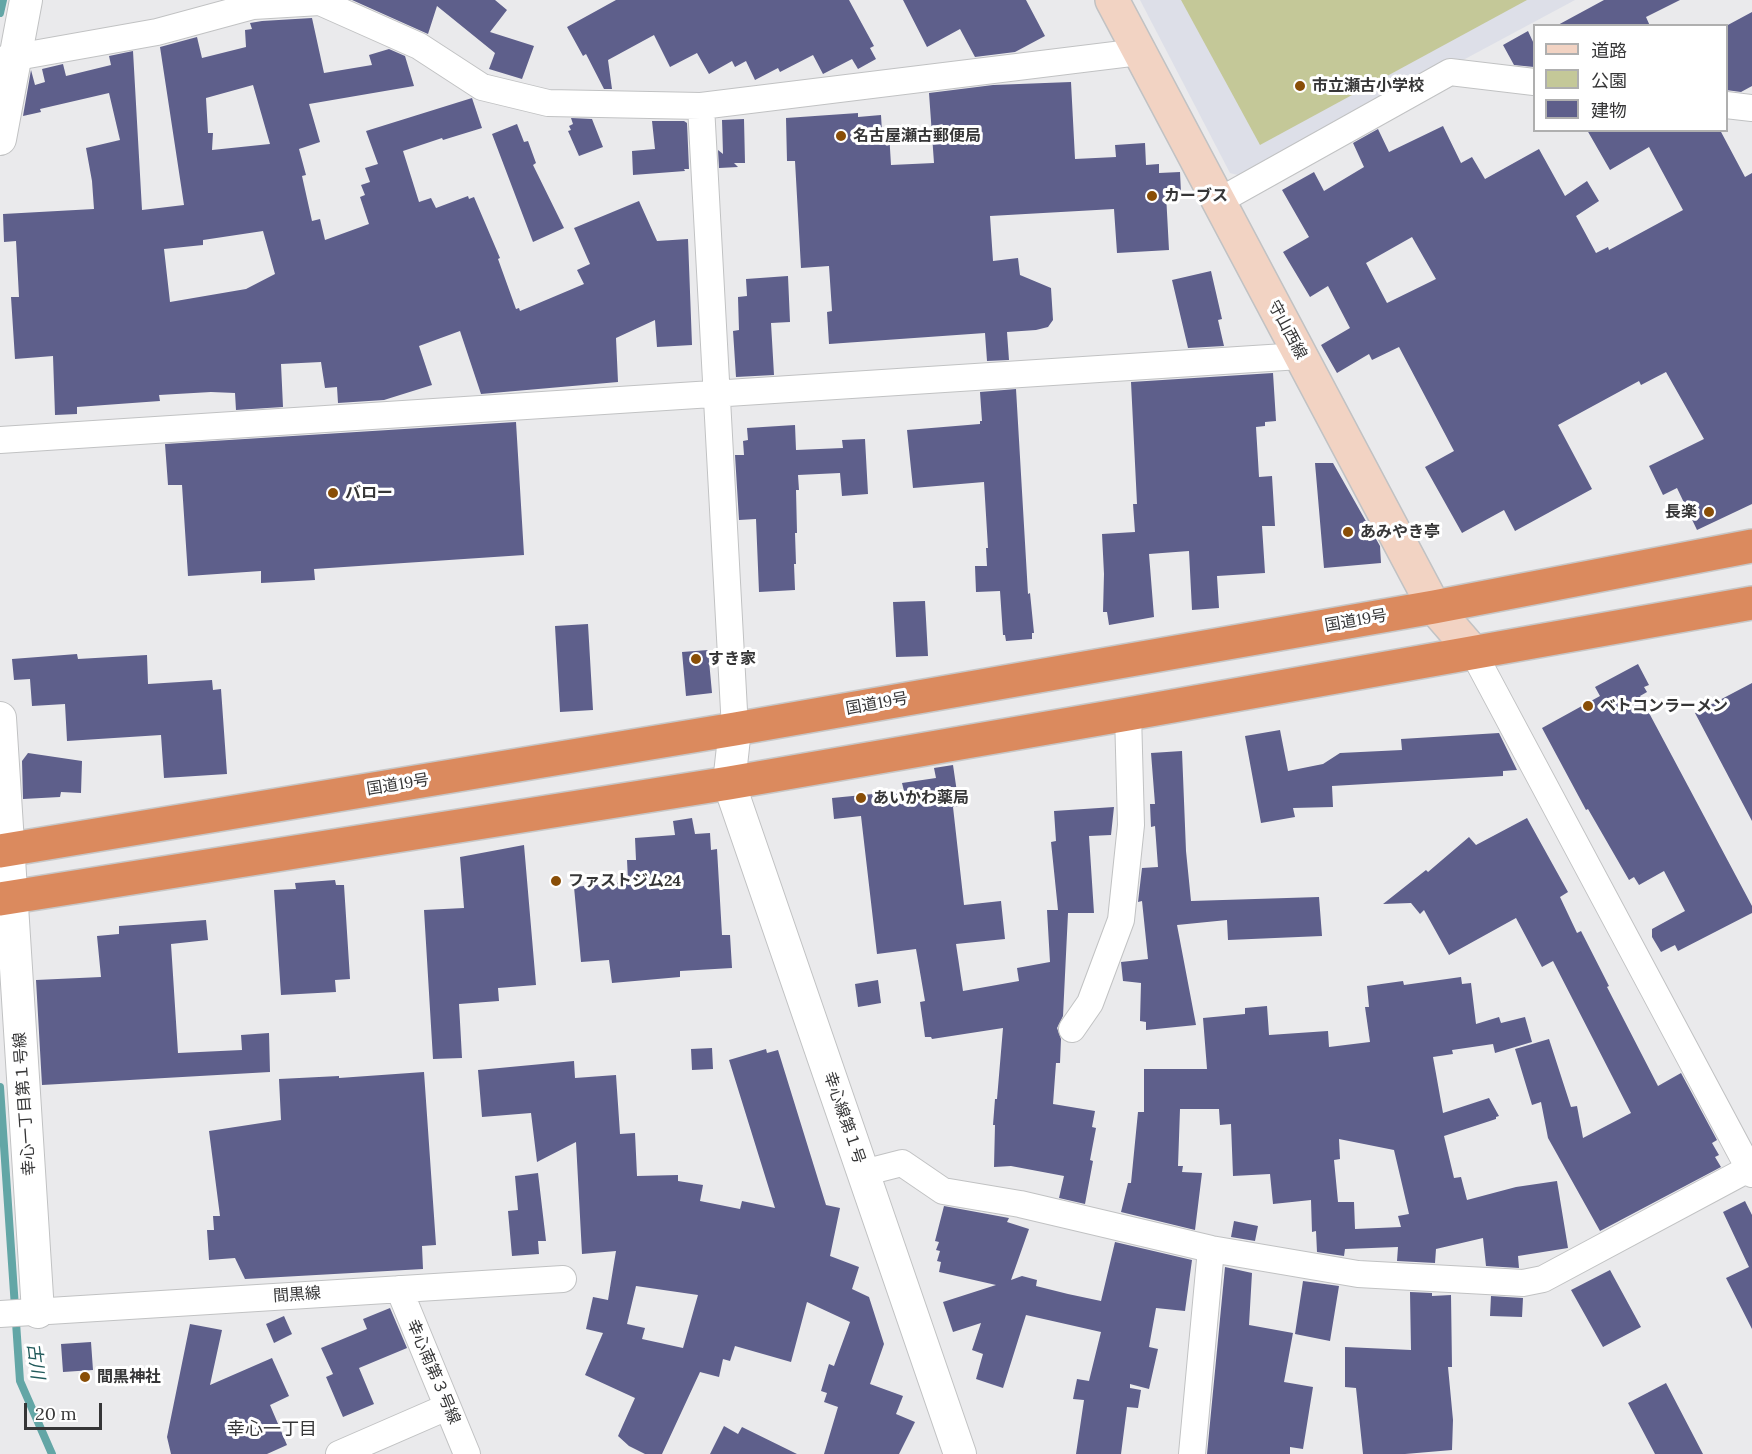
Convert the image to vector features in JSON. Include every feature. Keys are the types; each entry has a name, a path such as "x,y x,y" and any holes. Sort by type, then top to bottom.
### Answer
{"highway":[{"name":"国道19号","path":"4,850 735,729 1434,607 1752,546"},
{"path":"6,898 729,783 1752,603"}],"main road":[{"name":"守山西線","path":"1112,0 1434,607 1473,652"}],"street":[{"path":"0,139 6,59 26,0"},
{"path":"6,59 157,32 253,6 320,2 419,46 482,87 548,103 701,106 1139,52"},
{"path":"1219,201 1450,72 1533,82"},
{"path":"1728,105 1752,108"},
{"path":"701,106 735,729 729,783"},
{"path":"0,440 1300,356"},
{"path":"863,1173 902,1163 943,1191 1020,1204 1211,1249 1358,1274 1523,1283 1543,1279 1751,1170 1473,652"},
{"path":"1072,1029 1090,1003 1121,921 1131,825 1128,714"},
{"name":"幸心一丁目第１号線","path":"0,718 6,898 35,1312"},
{"name":"幸心線第１号","path":"729,783 960,1454"},
{"path":"1192,1454 1211,1249"},
{"name":"間黒線","path":"0,1314 563,1279"},
{"name":"幸心南第３号線","path":"399,1289 467,1454"},
{"path":"339,1454 447,1407"}],"shaded area":[{"name":"市立瀬古小学校","path":"1140,0 1575,0 1245,177 1230,173"}],"green space":[{"name":"市立瀬古小学校","path":"1181,0 1527,0 1260,145"}],"building":[{"path":"352,0 495,0 507,10 490,32 534,46 522,79 489,69 495,53 437,6 428,34"},
{"path":"616,0 849,0 874,46 870,48 876,59 858,69 852,59 823,74 813,55 780,72 778,68 755,80 746,61 735,67 732,61 709,74 697,53 670,67 654,35 608,60 612,89 604,89 586,54 583,56 567,27"},
{"path":"903,0 1026,0 1045,36 1015,52 975,57 960,29 927,47"},
{"path":"1604,0 1680,0 1646,17 1649,24 1560,24"},
{"path":"1752,12 1752,86 1741,92 1728,90 1728,25"},
{"path":"312,18 324,73 372,65 369,55 389,49 405,56 414,86 309,104 320,142 299,149 306,175 302,176 312,221 320,219 325,240 369,224 360,197 365,195 361,185 370,182 365,168 378,164 366,131 472,98 482,128 403,151 419,202 431,198 436,208 468,196 469,199 474,197 500,258 498,259 516,309 519,308 520,311 584,284 577,270 590,264 574,228 639,201 657,241 688,239 692,345 657,347 655,320 616,338 618,382 481,394 460,331 419,346 432,385 384,400 338,403 337,387 325,388 321,362 281,364 283,407 236,410 235,393 211,392 159,395 160,401 77,407 77,414 55,415 53,356 15,359 11,297 19,297 16,241 4,242 3,214 94,209 86,148 120,140 109,93 40,109 41,112 23,116 31,70 35,85 45,82 42,69 63,64 66,76 111,65 109,56 133,51 142,210 184,205 160,47 197,37 202,58 246,47 245,30 252,29 250,23","holes":["253,85 270,144 212,150 213,133 208,133 206,98","263,231 275,274 246,289 170,302 164,249 203,245 203,240"]},
{"path":"1528,31 1533,42 1533,67 1514,65 1503,45"},
{"path":"1071,82 1075,159 1116,157 1115,145 1145,143 1146,165 1159,164 1159,173 1180,172 1181,193 1166,194 1169,250 1117,253 1114,209 990,216 993,261 1018,258 1020,275 1051,288 1053,320 1048,327 1007,332 1009,360 987,361 985,333 829,344 827,312 832,311 829,266 801,268 795,161 787,161 786,118 858,113 858,117 881,115 882,132 889,132 891,165 934,163 929,93 993,85"},
{"path":"571,118 592,119 603,147 579,156 568,131 571,130 569,126 573,124"},
{"path":"744,119 745,163 734,163 738,167 719,168 718,150 723,154 722,120"},
{"path":"652,121 684,121 687,123 689,169 633,175 632,151 655,149"},
{"path":"517,124 524,142 528,141 536,163 533,165 564,228 533,242 492,134"},
{"path":"1443,126 1461,163 1472,157 1485,179 1539,149 1565,196 1587,181 1599,201 1576,216 1596,253 1608,247 1609,250 1683,210 1649,147 1610,170 1588,132 1721,132 1745,177 1752,173 1752,504 1697,530 1677,488 1663,495 1649,466 1704,439 1666,372 1641,385 1639,381 1558,425 1592,489 1515,531 1504,510 1462,533 1425,467 1454,451 1399,347 1372,360 1369,354 1337,373 1321,345 1350,328 1328,286 1310,297 1283,252 1309,237 1282,190 1314,172 1324,191 1364,167 1353,143 1378,129 1389,152","holes":["1412,237 1436,279 1387,303 1366,263"]},
{"path":"1211,271 1222,319 1218,320 1224,346 1188,348 1172,280"},
{"path":"788,276 790,322 771,323 774,375 736,377 733,331 739,330 738,297 747,296 746,279"},
{"path":"1273,373 1276,421 1265,422 1265,426 1256,427 1259,477 1272,476 1275,526 1262,526 1265,573 1217,576 1219,608 1192,610 1189,551 1149,554 1154,617 1109,625 1107,612 1103,612 1102,534 1135,532 1133,504 1137,504 1131,382"},
{"path":"1016,389 1028,594 1030,593 1034,633 1032,633 1032,639 1006,641 1003,635 1000,591 976,592 975,566 987,566 984,482 913,488 907,430 980,424 982,421 980,392"},
{"path":"516,422 524,555 314,569 315,580 261,583 261,571 188,576 182,485 168,485 165,444"},
{"path":"795,425 796,450 843,448 842,440 865,439 868,494 842,496 840,473 798,475 795,590 759,592 756,519 739,520 735,455 744,455 743,441 748,440 747,428"},
{"path":"1315,463 1333,463 1380,546 1381,563 1324,568"},
{"path":"925,601 928,656 896,657 893,602"},
{"path":"588,624 593,710 560,712 555,626"},
{"path":"708,650 712,693 686,696 682,652"},
{"path":"77,654 78,659 147,655 148,684 212,680 213,690 221,689 227,774 164,778 161,735 67,741 65,704 32,706 30,679 14,680 12,659"},
{"path":"1638,664 1649,685 1644,687 1647,692 1640,696 1752,906 1752,913 1678,951 1675,945 1661,952 1652,937 1652,929 1685,911 1664,871 1639,885 1634,877 1629,880 1588,809 1586,810 1542,728 1600,696 1595,687"},
{"path":"1752,683 1752,821 1695,713"},
{"path":"1280,730 1288,771 1323,764 1340,753 1402,750 1401,739 1499,733 1517,770 1503,771 1503,776 1332,786 1333,807 1293,808 1295,817 1261,823 1245,736"},
{"path":"1182,751 1186,851 1191,901 1319,897 1322,936 1228,940 1227,920 1177,925 1196,1025 1146,1030 1146,1022 1140,1021 1141,983 1123,981 1121,962 1148,959 1142,901 1138,902 1142,868 1158,867 1155,826 1151,827 1150,804 1155,804 1151,753"},
{"path":"28,753 82,761 81,793 61,792 60,797 23,799 22,761"},
{"path":"953,765 959,806 953,807 964,905 1001,901 1005,939 956,944 963,991 1019,981 1017,968 1050,962 1047,910 1058,910 1051,842 1056,841 1054,811 1114,807 1111,835 1089,836 1094,913 1068,913 1063,1016 1057,1028 1061,1039 1060,1063 1056,1063 1053,1104 1095,1111 1092,1127 1096,1128 1090,1160 1093,1161 1085,1204 1059,1198 1064,1176 1011,1166 994,1167 995,1125 993,1125 1003,1028 932,1039 925,1037 920,1002 925,1001 916,949 877,954 861,816 834,819 832,798 904,791 902,783 936,778 934,768"},
{"path":"692,818 695,834 710,833 711,850 717,849 722,935 730,935 732,968 680,971 680,977 612,983 609,960 581,962 574,887 626,882 628,880 627,860 636,860 635,838 675,835 673,821"},
{"path":"1527,818 1568,892 1560,897 1577,933 1581,931 1658,1086 1681,1073 1717,1140 1712,1143 1719,1155 1715,1157 1721,1167 1600,1231 1548,1138 1541,1102 1532,1105 1515,1049 1549,1039 1571,1107 1577,1106 1583,1138 1631,1113 1553,961 1542,967 1516,918 1449,955 1424,910 1420,914 1411,903 1383,904 1426,870 1428,872 1469,837 1476,845"},
{"path":"524,845 536,985 498,988 499,1001 459,1004 462,1058 433,1059 424,910 464,908 460,857"},
{"path":"335,880 336,885 344,885 350,979 335,980 336,992 281,995 274,890 296,889 295,883"},
{"path":"206,920 208,940 171,944 178,1053 242,1050 241,1035 269,1033 270,1072 42,1085 36,980 101,977 97,936 119,934 119,926"},
{"path":"1461,977 1462,984 1471,983 1476,1024 1499,1017 1501,1023 1525,1017 1532,1042 1495,1053 1493,1044 1452,1050 1453,1054 1433,1057 1443,1113 1489,1098 1499,1116 1444,1136 1454,1178 1461,1177 1467,1200 1516,1187 1557,1181 1568,1248 1518,1256 1519,1268 1486,1266 1483,1238 1436,1249 1435,1263 1397,1261 1398,1247 1345,1249 1344,1256 1317,1252 1316,1231 1312,1232 1311,1200 1273,1204 1270,1174 1233,1176 1231,1124 1220,1125 1219,1109 1180,1109 1178,1166 1183,1166 1182,1172 1202,1173 1195,1230 1121,1212 1128,1183 1131,1183 1138,1112 1144,1112 1144,1069 1207,1069 1203,1018 1245,1014 1245,1008 1267,1006 1269,1035 1328,1031 1329,1047 1370,1042 1365,1007 1369,1007 1367,986 1403,981 1404,985","holes":["1339,1139 1394,1150 1409,1214 1398,1216 1401,1227 1355,1229 1354,1202 1338,1202 1334,1160 1340,1159"]},
{"path":"878,980 881,1003 858,1007 855,984"},
{"path":"712,1048 713,1069 692,1070 691,1049"},
{"path":"766,1049 767,1053 778,1050 826,1205 840,1208 830,1256 859,1267 852,1289 869,1297 884,1344 870,1384 903,1396 896,1414 915,1422 899,1454 824,1454 838,1407 824,1402 827,1393 821,1391 829,1364 834,1366 850,1322 807,1302 791,1362 735,1346 730,1361 723,1359 719,1377 700,1372 662,1454 645,1454 629,1446 618,1436 635,1398 585,1375 603,1333 586,1329 593,1297 608,1300 616,1251 582,1254 576,1142 537,1162 531,1113 482,1117 478,1070 574,1061 575,1078 616,1075 620,1134 635,1133 637,1176 678,1175 678,1181 703,1185 700,1201 740,1209 742,1201 775,1208 729,1060","holes":["636,1286 698,1295 683,1348 642,1339 645,1328 627,1324"]},
{"path":"424,1072 436,1245 422,1246 423,1269 245,1279 235,1258 209,1260 207,1230 214,1230 213,1216 220,1216 209,1131 281,1120 279,1079 339,1076 339,1078"},
{"path":"538,1173 546,1241 538,1241 539,1254 512,1256 508,1211 518,1210 515,1176"},
{"path":"1745,1201 1752,1215 1752,1329 1726,1278 1749,1267 1723,1212"},
{"path":"944,1206 1009,1218 1007,1222 1029,1229 1011,1280 1022,1276 1037,1280 1036,1286 1068,1294 1101,1301 1115,1242 1192,1260 1185,1311 1156,1308 1149,1347 1158,1349 1149,1389 1130,1384 1130,1388 1141,1390 1138,1408 1127,1407 1121,1454 1076,1454 1084,1400 1073,1399 1077,1379 1089,1381 1101,1332 1026,1315 1003,1388 976,1379 983,1354 972,1350 981,1323 953,1332 943,1302 996,1285 939,1272 941,1262 937,1261 940,1251 936,1250 939,1242 935,1241"},
{"path":"1234,1221 1258,1226 1255,1241 1231,1237"},
{"path":"1225,1267 1252,1273 1249,1325 1293,1333 1284,1382 1313,1387 1303,1449 1290,1447 1290,1454 1207,1454"},
{"path":"1610,1270 1641,1327 1603,1347 1571,1290"},
{"path":"1303,1281 1339,1286 1330,1341 1295,1334"},
{"path":"1410,1292 1432,1293 1432,1296 1451,1295 1452,1367 1448,1367 1453,1420 1452,1450 1405,1454 1363,1454 1356,1388 1345,1387 1345,1347 1411,1350"},
{"path":"1491,1296 1523,1298 1522,1317 1490,1316"},
{"path":"390,1308 407,1348 359,1368 374,1404 343,1417 326,1377 333,1374 321,1348 367,1329 363,1319"},
{"path":"284,1316 292,1334 274,1343 266,1324"},
{"path":"190,1324 222,1330 210,1385 272,1358 289,1396 270,1405 287,1445 267,1454 171,1454 167,1437"},
{"path":"91,1342 93,1370 63,1372 61,1344"},
{"path":"1666,1383 1703,1454 1655,1454 1628,1403"},
{"path":"724,1426 738,1434 742,1427 797,1454 710,1454"}],"waterway":[{"name":"古川","path":"0,13 3,0"},
{"name":"古川","path":"0,1087 20,1381 52,1454"}],"place":[{"name":"市立瀬古小学校","path":"1300,86"},
{"name":"名古屋瀬古郵便局","path":"841,136"},
{"name":"カーブス","path":"1152,196"},
{"name":"バロー","path":"333,493"},
{"name":"長楽","path":"1709,512"},
{"name":"あみやき亭","path":"1348,532"},
{"name":"すき家","path":"696,659"},
{"name":"ベトコンラーメン","path":"1588,706"},
{"name":"あいかわ薬局","path":"861,798"},
{"name":"ファストジム24","path":"556,881"},
{"name":"間黒神社","path":"85,1377"}],"district":[{"name":"幸心一丁目","path":"272,1430"}]}
